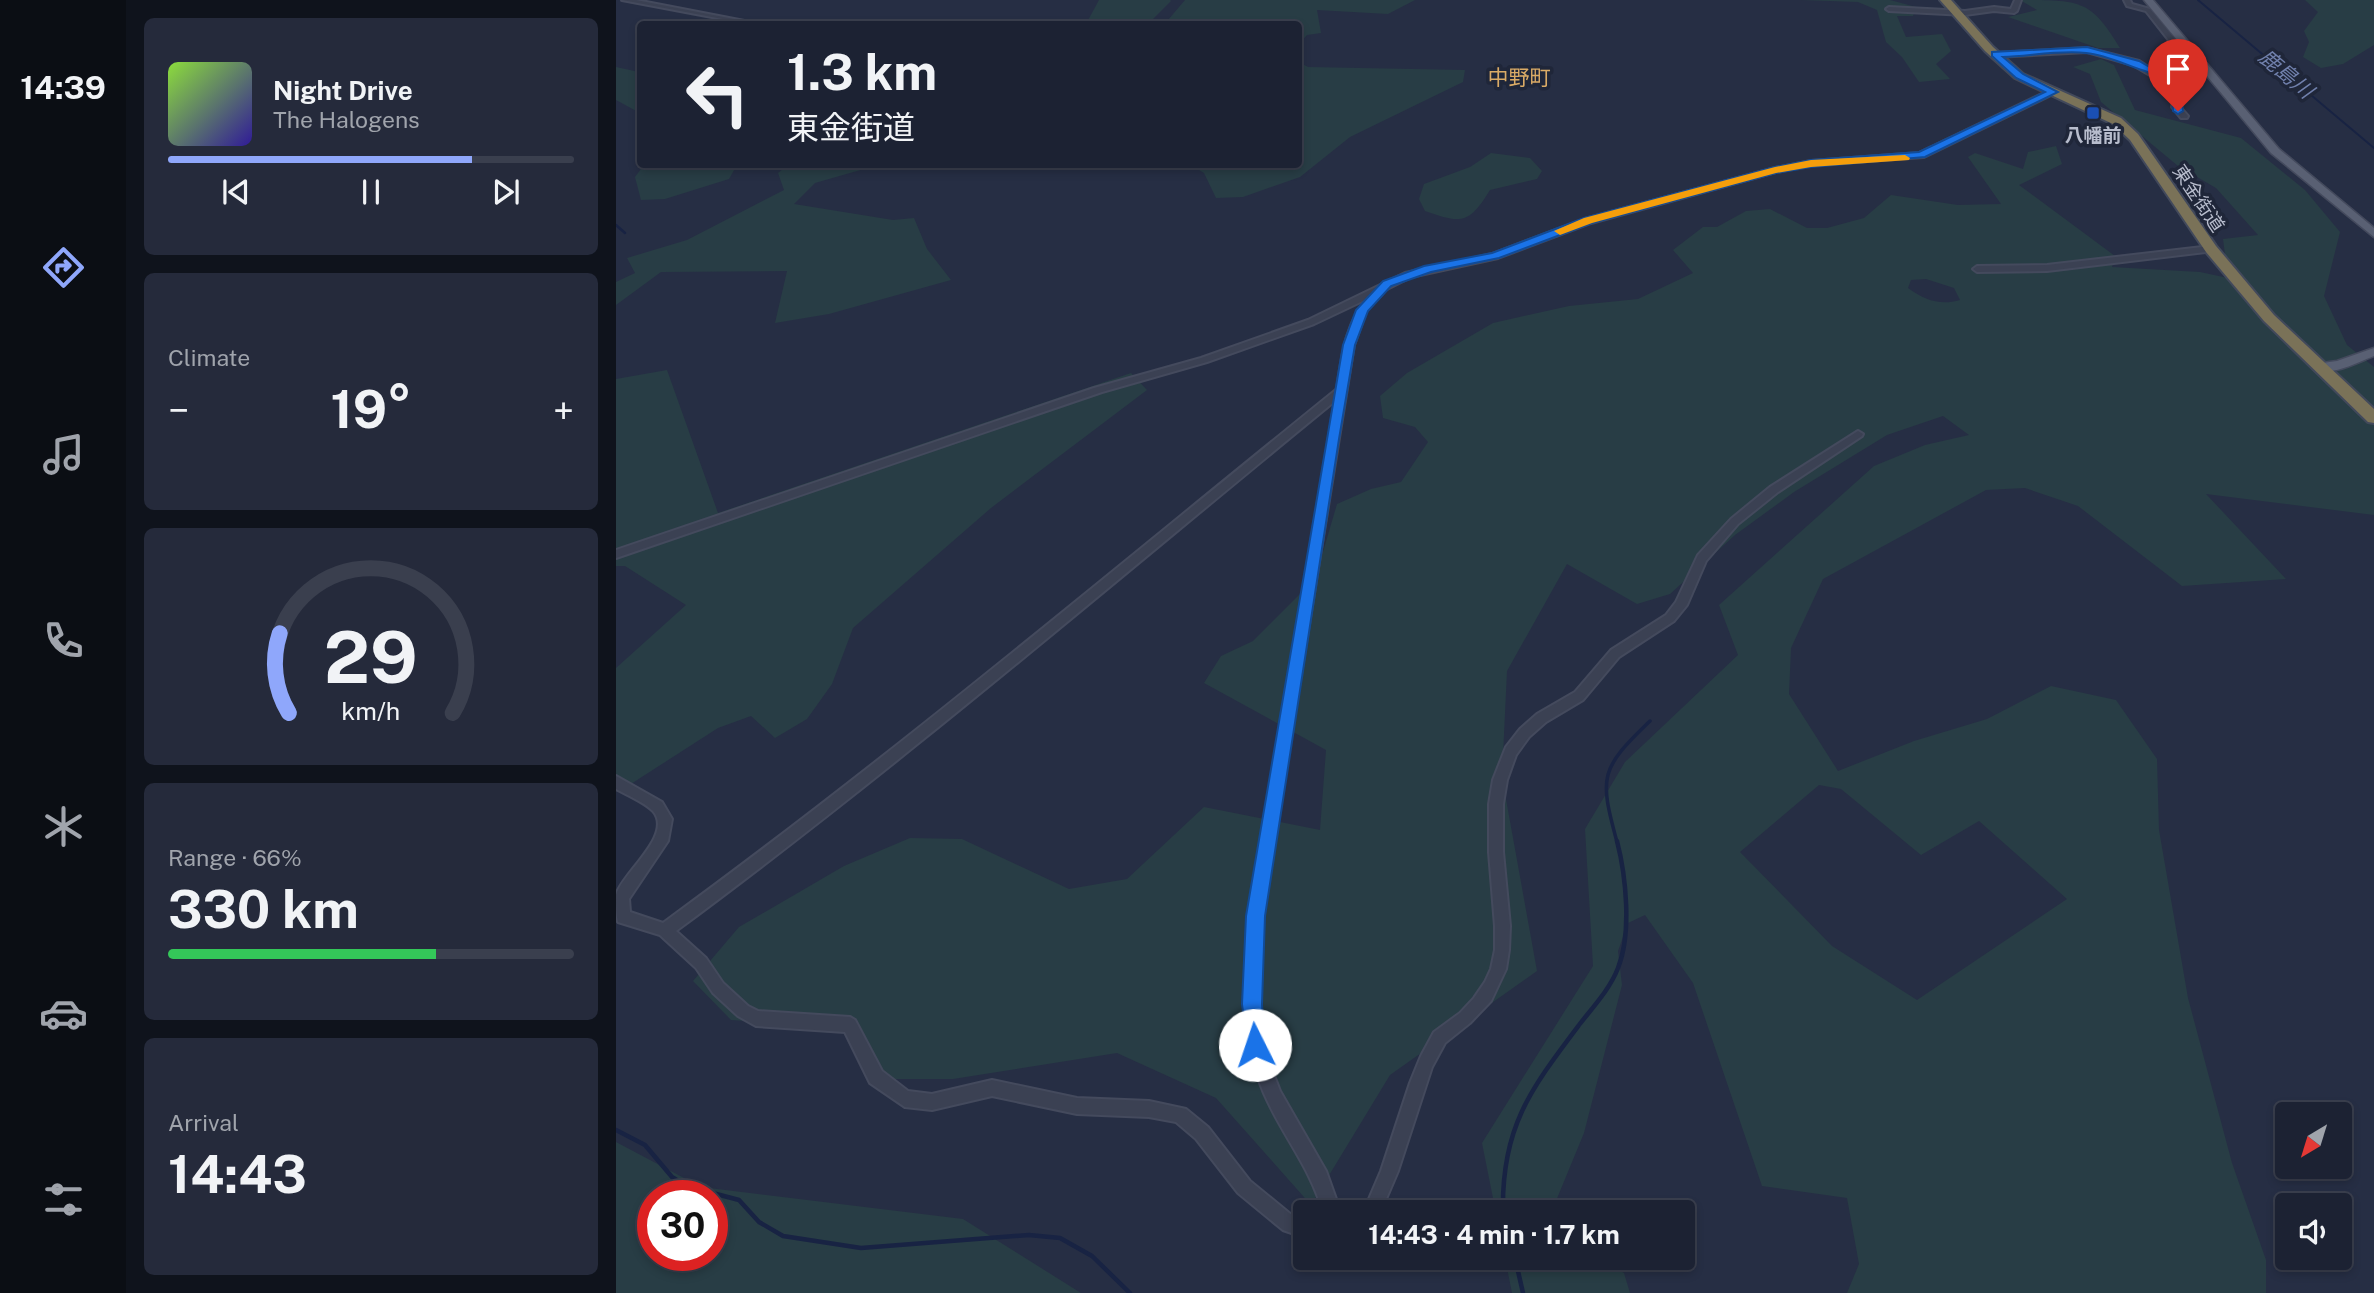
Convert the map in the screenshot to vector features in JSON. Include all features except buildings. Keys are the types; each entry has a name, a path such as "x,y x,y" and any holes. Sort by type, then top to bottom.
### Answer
{"highway":[{"name":"東金街道","path":"1945,0 1960,13 1995,54 2020,76 2117,121 2134,137 2210,249 2269,318 2374,418"}],"main road":[{"path":"2148,0 2192,58 2275,151 2374,234"},
{"path":"2319,368 2374,352"}],"street":[{"path":"625,0 740,21"},
{"path":"1960,13 1969,0"},
{"path":"1889,9 1960,13 1994,9 2012,12 2018,0"},
{"path":"1995,54 2087,50 2136,63 2152,73 2182,74 2179,62 2192,58 2148,10 2129,5 2127,0"},
{"path":"2175,74 2174,82 2179,92 2176,107 2184,116"},
{"path":"616,554 1098,390 1204,360 1311,322 1387,284 1429,269 1495,256 1588,220 1775,170 1811,163 1921,155 2053,92"},
{"path":"1978,269 2047,268 2210,249"},
{"path":"1329,1200 1326,1185 1267,1082 1255,1045 1252,1004 1255,916 1349,345 1362,310 1387,284"},
{"path":"665,930 814,820 937,723 1342,390"},
{"path":"1378,1200 1385,1188 1427,1057 1440,1036 1465,1018 1489,992 1499,971 1503,950 1497,840 1499,785 1516,744 1545,715 1578,697 1619,650 1660,626 1683,605 1692,576 1702,558 1731,526 1784,484 1858,434"},
{"path":"616,782 657,806 665,820 663,837 622,898 623,917 665,930 701,963 718,988 743,1011 756,1018 850,1025 877,1077 905,1099 932,1102 992,1088 1077,1106 1149,1109 1180,1115 1202,1133 1244,1187 1293,1225"}],"shaded area":[{"path":"1099,0 1171,1 1151,21 1088,21"},
{"path":"1185,0 1415,0 1388,14 1317,10 1321,33 1307,35 1302,41 1302,21 1166,21"},
{"path":"1801,0 1890,0 1916,7 1913,16 1897,16 1906,37 1942,34 1951,51 1936,64 1950,79 1919,82 1902,57 1886,42 1877,10 1858,2"},
{"path":"2020,0 2057,1 2082,6 2101,20 2120,48 2098,48 2008,17 2037,10"},
{"path":"2305,0 2374,0 2374,45 2343,64 2321,68 2303,57 2309,42 2304,31 2318,12"},
{"path":"2101,59 2114,65 2135,110 2241,138 2305,190 2340,232 2324,296 2347,345 2374,367 2374,515 2206,494 2286,579 2182,586 2078,506 2025,488 1986,490 1823,579 1791,648 1789,694 1838,771 1914,741 1987,719 2051,686 2116,700 2157,759 2159,830 2188,998 2232,1163 2266,1260 2266,1293 1847,1293 1859,1264 1847,1198 1762,1186 1693,983 1645,915 1628,923 1618,951 1622,985 1584,1133 1556,1200 1493,1200 1482,1143 1593,966 1585,829 1625,762 1738,655 1719,605 1874,466 1925,445 1969,435 1943,416 1887,435 1794,492 1735,535 1670,594 1637,604 1567,564 1507,671 1502,777 1537,971 1390,1075 1314,1200 1307,1200 1216,1098 1117,1053 953,1079 889,1079 845,1028 731,1020 693,981 739,927 844,866 910,838 962,839 1069,889 1127,879 1204,807 1320,830 1326,750 1204,683 1221,656 1253,641 1315,579 1337,504 1371,489 1401,482 1428,442 1415,427 1383,418 1380,396 1407,373 1493,323 1569,306 1638,299 1693,273 1673,250 1703,227 1717,227 1746,211 1770,209 1807,228 1827,228 1864,218 1891,195 1958,205 2001,204 1968,157 1975,153 2023,169 2028,152 2056,146 2062,164 2019,185 2115,256 2112,267 2200,272 2228,278 2223,239 2258,235 2216,188 2178,166 2101,102 2090,74 2073,67","holes":["1926,279 1954,288 1960,300 1946,302 1933,301 1908,288 1911,280","1819,785 1841,789 1921,855 1979,821 2067,899 1917,1000 1832,946 1740,852"]},
{"path":"1302,64 1308,67 1465,70 1463,82 1350,137 1300,177 1243,197 1216,198 1204,173 1196,168 1302,168"},
{"path":"616,67 637,72 637,111 616,100"},
{"path":"1491,153 1530,158 1542,171 1537,179 1490,190 1476,209 1464,218 1448,218 1425,211 1419,199 1424,184 1470,167"},
{"path":"642,168 735,168 729,179 665,199 641,200 635,177"},
{"path":"784,168 868,168 815,183 794,204 893,220 914,218 927,249 951,280 829,314 775,323 787,271 661,272 616,305 616,282 635,273 627,258 687,240 784,190 778,173"},
{"path":"667,370 718,513 1131,373 1147,390 991,508 853,628 832,684 807,719 775,738 751,716 718,728 620,791 616,788 616,668 686,605 625,566 616,566 616,379"},
{"path":"616,1142 688,1180 637,1180 637,1271 728,1271 728,1190 963,1219 1081,1293 616,1293"},
{"path":"1507,1270 1619,1270 1624,1273 1630,1293 1512,1293"}],"waterway":[{"name":"鹿島川","path":"2198,0 2374,148"},
{"path":"616,225 625,233"},
{"path":"1617,842 1608,802 1608,775 1621,751 1650,721"},
{"path":"1503,1200 1507,1157 1522,1112 1546,1070 1601,998 1618,968 1625,938 1626,904 1617,841"},
{"path":"616,1130 645,1145 672,1177 686,1186 739,1200 759,1222 783,1236 861,1248 1029,1235 1060,1238 1092,1256 1130,1293"},
{"path":"1518,1270 1523,1293"}],"slow traffic":[{"path":"1560,231 1588,220 1775,170 1811,163 1905,158"}],"place":[{"name":"八幡前","path":"2093,113"}],"district":[{"name":"中野町","path":"1519,78"}],"route":[{"path":"1255,1045 1252,1004 1255,916 1332,439 1349,345 1362,310 1387,284 1429,269 1495,256 1588,220 1775,170 1811,163 1921,155 2053,92 2033,85 1995,54 2087,50 2136,63 2152,73 2175,74 2174,82 2179,92 2176,95 2178,111"}]}
